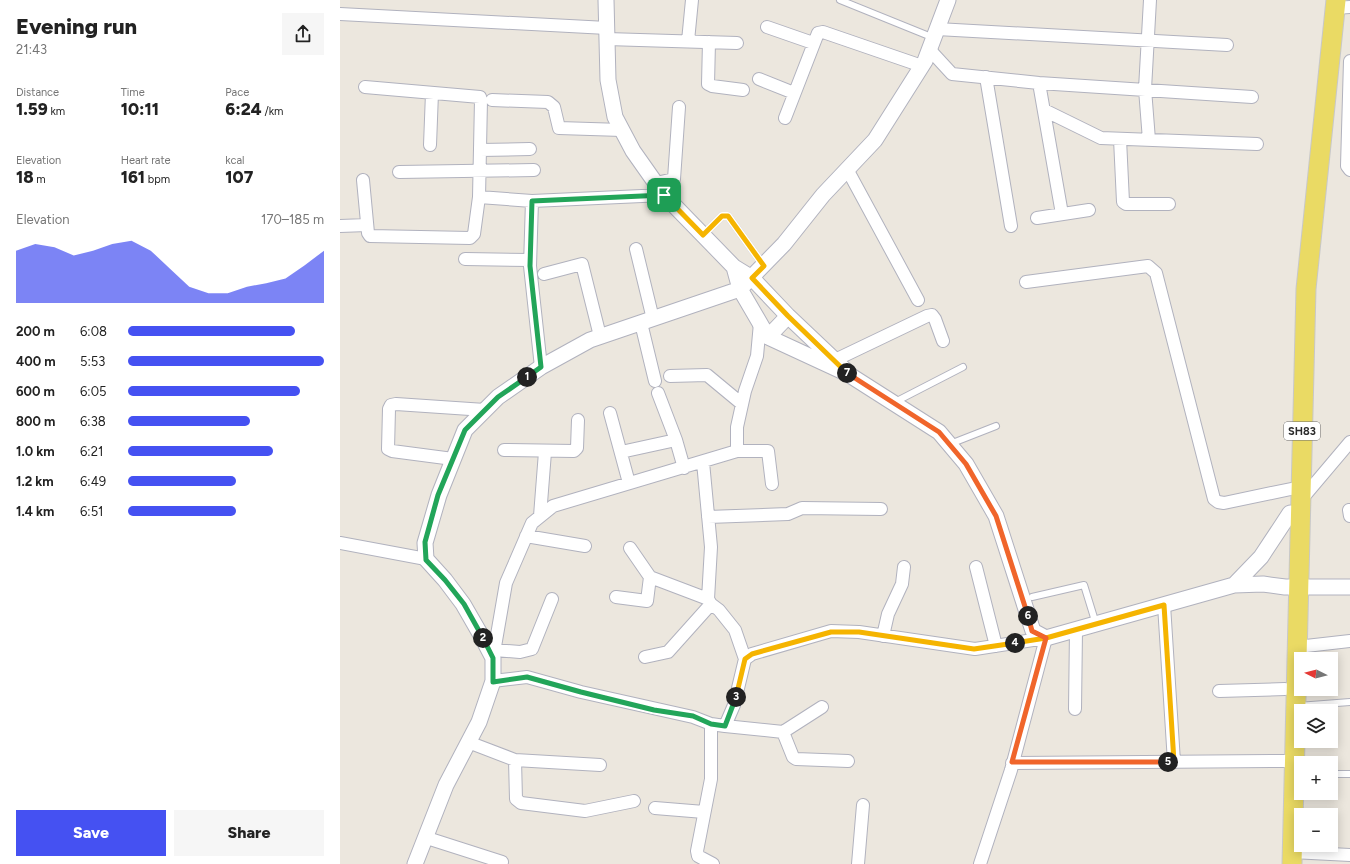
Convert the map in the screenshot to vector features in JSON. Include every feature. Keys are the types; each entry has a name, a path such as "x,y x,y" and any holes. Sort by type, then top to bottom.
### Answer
{"main road":[{"name":"SH83","path":"1294,500 1302,387 1306,296 1336,4"},
{"name":"SH83","path":"1293,769 1285,689 1292,587 1296,268 1336,4"},
{"name":"SH83","path":"1292,587 1297,647 1296,704"},
{"name":"SH83","path":"1288,860 1294,748"}],"street":[{"path":"606,0 608,80 615,117 633,151 660,189 703,235 734,267 752,278 788,316 848,374"},
{"path":"688,41 692,0"},
{"path":"426,560 425,542 438,495 465,430 498,397 541,367 590,340 740,289 784,244 823,195 875,140 922,66 948,0"},
{"path":"1148,140 1145,89 1150,0"},
{"path":"340,14 607,33 688,41 737,43"},
{"path":"767,27 813,43"},
{"path":"785,118 818,32 822,32 922,66"},
{"path":"933,38 1148,40 1227,45"},
{"path":"933,38 952,74 1039,83 1252,97"},
{"path":"709,42 708,84 712,86 743,90"},
{"path":"1330,60 1350,61 1347,166 1350,170"},
{"path":"986,77 1011,226"},
{"path":"759,79 794,93"},
{"path":"1039,83 1062,214"},
{"path":"364,180 367,225 370,236 470,238 474,234 479,197 482,100 480,97 365,87"},
{"path":"430,145 432,93"},
{"path":"492,100 548,102 554,108 559,128 622,130"},
{"path":"479,197 532,201 660,189 674,179 680,107"},
{"path":"1044,110 1093,135 1120,139 1257,144"},
{"path":"1120,139 1123,202 1126,204 1169,204"},
{"path":"480,150 530,149"},
{"path":"847,169 918,300"},
{"path":"399,172 534,170"},
{"path":"532,201 530,260 541,367"},
{"path":"1037,218 1089,210"},
{"path":"340,226 367,225"},
{"path":"636,249 656,387 676,440 684,468"},
{"path":"465,259 530,260"},
{"path":"544,274 582,264 584,266 600,336"},
{"path":"1026,282 1148,266 1152,268 1156,272 1214,500 1224,503 1294,500"},
{"path":"734,267 740,289 768,337 848,374 939,432 950,444 966,464 996,516 1032,631 1046,638"},
{"path":"835,360 926,316 932,315 935,319 943,341"},
{"path":"768,337 788,316"},
{"path":"737,450 737,427 742,404 757,356 760,323"},
{"path":"786,346 801,328"},
{"path":"670,376 706,375 742,404"},
{"path":"453,459 392,451 388,449 389,409 391,405 396,404 485,410"},
{"path":"610,413 629,483"},
{"path":"504,450 545,452 577,450 578,420"},
{"path":"621,452 676,440"},
{"path":"1234,585 1260,557 1294,500 1350,442"},
{"path":"416,864 446,784 479,722 493,682 493,654 506,583 532,523 553,506 684,468 737,450 768,451 772,484"},
{"path":"540,516 545,452"},
{"path":"645,657 668,652 709,602 710,547 703,462"},
{"path":"708,517 788,514 802,508 881,509"},
{"path":"526,536 585,546"},
{"path":"340,543 426,560 445,580 464,604 493,654"},
{"path":"630,548 650,577 709,602 719,610 735,630 745,659 734,705 725,726"},
{"path":"883,636 888,614 902,584 904,567"},
{"path":"976,567 996,646"},
{"path":"616,597 647,602 650,577"},
{"path":"745,659 752,654 831,632 859,632 974,649 1046,638 1234,585 1263,584 1292,587 1350,587"},
{"path":"493,654 520,652 532,649 552,599"},
{"path":"1164,605 1174,762"},
{"path":"1075,710 1076,630"},
{"path":"980,864 1012,762 1046,638"},
{"path":"1297,647 1350,641"},
{"path":"493,682 527,677 654,710 693,716 711,724 783,732 822,707"},
{"path":"1219,691 1285,689"},
{"path":"711,724 711,779 697,851 698,860 713,864"},
{"path":"783,732 793,758 848,761"},
{"path":"468,742 515,760 600,765"},
{"path":"515,760 516,799 521,803 585,811 634,801"},
{"path":"1012,762 1174,762 1293,769"},
{"path":"858,864 863,805"},
{"path":"655,808 704,812"},
{"path":"427,838 502,862"},
{"path":"1288,860 1350,855"}],"lane":[{"path":"840,0 933,38"},
{"path":"703,235 722,216 728,216 764,266"},
{"path":"894,403 963,367"},
{"path":"950,444 996,426"},
{"path":"1032,597 1084,585 1096,624"},
{"path":"1328,704 1350,702"},
{"path":"1338,774 1350,774"}],"route":[{"path":"664,195 532,201 530,266 541,367 498,397 465,430 438,495 425,542 426,560 445,580 464,604 493,658 493,682 527,677 654,710 693,716 711,724 725,726 734,705 745,659 752,654 831,632 859,632 918,642 974,649 1046,638 1164,605 1174,762 1012,762 1046,638 1032,631 996,516 966,464 939,432 848,374 838,362 788,316 752,278 764,266 728,216 722,216 703,235 664,195"}]}
